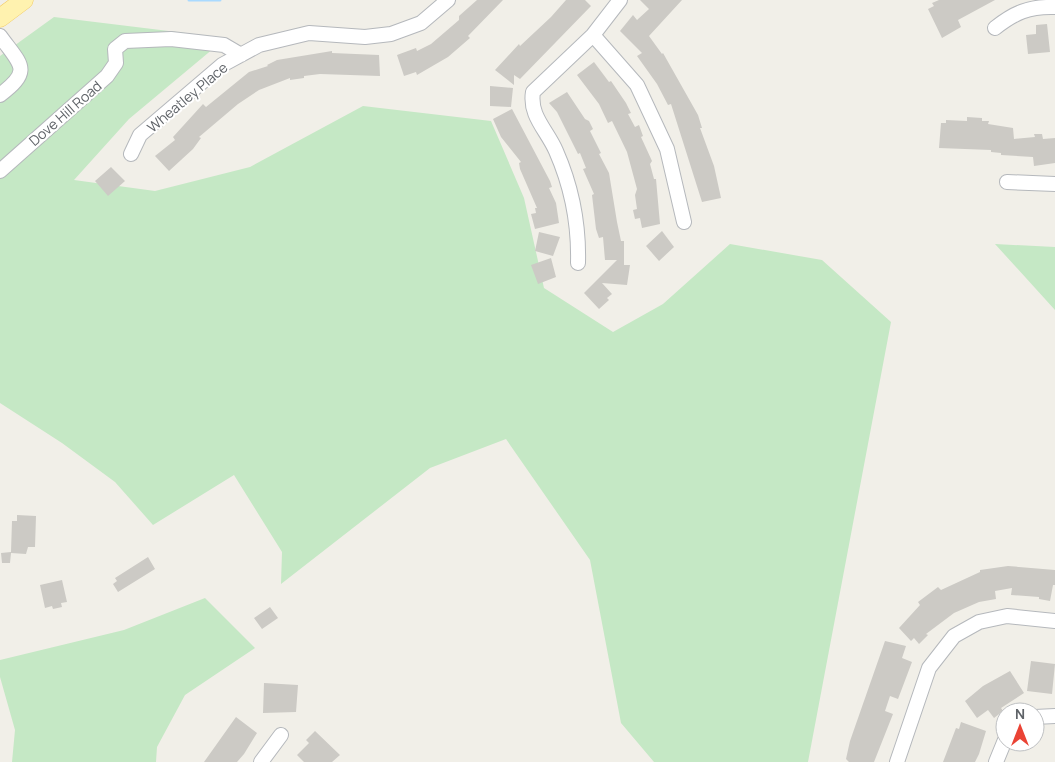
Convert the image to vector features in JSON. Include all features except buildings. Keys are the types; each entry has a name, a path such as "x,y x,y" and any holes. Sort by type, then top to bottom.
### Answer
{"main road":[{"path":"0,18 24,0"}],"street":[{"name":"Wheatley Place","path":"131,154 140,135 222,65 259,45 309,33 364,37 391,34 421,23 448,0"},
{"path":"578,263 578,244 572,196 556,150 537,119 531,103 534,92 593,35 620,0"},
{"path":"995,28 1012,14 1041,7 1055,7"},
{"path":"593,35 637,86 667,149 684,222"},
{"path":"0,36 19,62 21,69 16,83 0,95"},
{"name":"Dove Hill Road","path":"0,171 107,76 116,63 115,49 125,41 171,39 224,45 241,55"},
{"path":"1007,182 1055,184"},
{"path":"897,762 929,668 954,636 979,622 1007,616 1055,621"},
{"path":"267,760 281,734"}],"green space":[{"path":"54,17 226,38 129,119 74,180 155,191 250,167 363,106 491,121 524,198 544,288 613,332 663,304 730,244 822,260 891,322 808,762 654,762 621,723 590,560 506,439 430,468 281,584 282,552 234,475 153,525 115,482 62,443 0,403 0,56"},
{"path":"995,244 1055,247 1055,310"},
{"path":"205,598 255,648 185,695 157,747 156,762 12,762 15,730 0,677 0,660 124,630"}],"waterway":[{"path":"189,0 220,0"}]}
